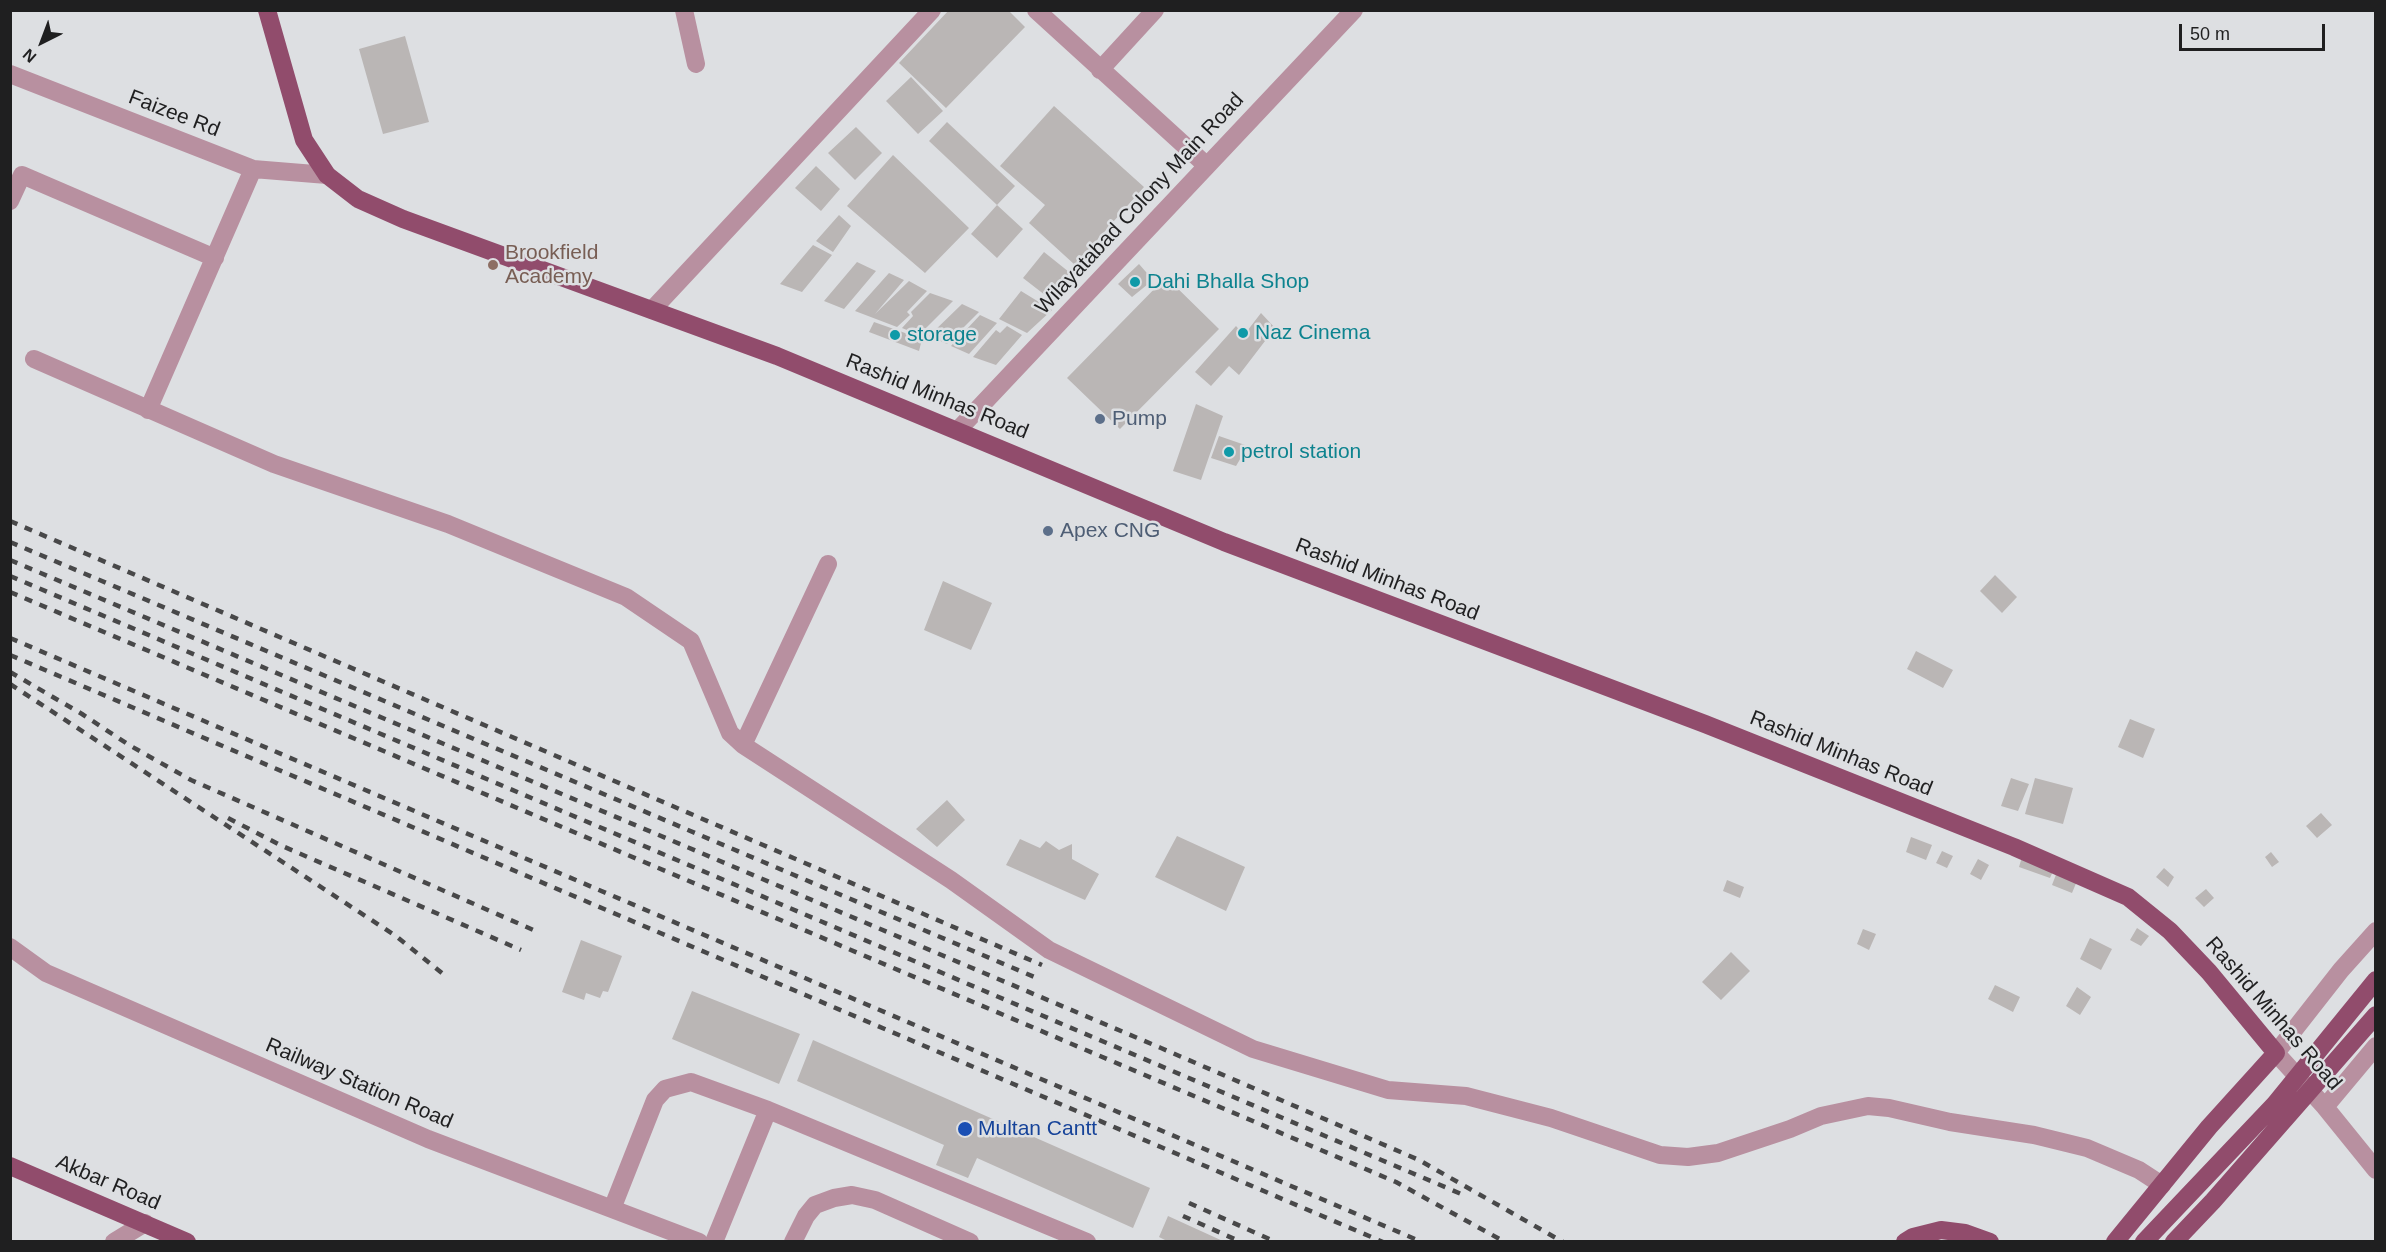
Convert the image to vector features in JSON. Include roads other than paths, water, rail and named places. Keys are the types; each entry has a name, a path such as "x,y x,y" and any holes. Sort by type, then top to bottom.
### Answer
{"main road":[{"name":"Rashid Minhas Road","path":"267,10 304,140 327,175 358,200 403,219 777,356 1224,542 1705,724 2080,874 2128,897 2170,931 2209,972 2276,1053"},
{"path":"2144,1242 2275,1104 2376,980"},
{"path":"2174,1242 2213,1201 2376,1015"},
{"path":"2115,1242 2209,1127 2276,1053"},
{"name":"Akbar Road","path":"10,1166 187,1242"},
{"path":"1905,1242 1913,1237 1941,1230 1965,1233 1990,1242"}],"street":[{"path":"684,10 696,64"},
{"path":"652,310 932,10"},
{"path":"1100,69 1155,10"},
{"name":"Wilayatabad Colony Main Road","path":"958,430 1354,10"},
{"path":"1036,11 1206,165"},
{"name":"Faizee Rd","path":"10,74 253,169 327,175"},
{"path":"148,410 253,169"},
{"path":"10,201 22,175 214,258"},
{"path":"34,359 274,464 448,524 626,597 691,641 730,733 743,746 951,880 1049,950 1253,1049 1388,1090 1466,1096 1551,1118 1660,1155 1688,1157 1718,1153 1821,1116 1868,1106 2034,1135 2087,1148 2139,1170 2162,1185"},
{"path":"743,746 828,564"},
{"path":"2276,1053 2341,970 2376,931"},
{"name":"Railway Station Road","path":"10,947 46,973 428,1139 699,1242"},
{"path":"2325,1107 2376,1046"},
{"name":"Rashid Minhas Road","path":"2276,1053 2325,1107 2376,1170"},
{"path":"612,1209 655,1100 664,1089 691,1082 768,1110 1088,1242"},
{"path":"714,1242 768,1110"},
{"path":"793,1242 806,1216 815,1206 834,1198 852,1195 875,1200 970,1242"},
{"path":"114,1242 145,1223"}],"railway":[{"path":"10,521 1042,965"},
{"path":"10,542 1039,979"},
{"path":"10,560 1161,1048 1419,1160 1563,1242"},
{"path":"10,576 1466,1196"},
{"path":"10,592 1396,1182 1505,1242"},
{"path":"10,638 1422,1242"},
{"path":"10,655 1383,1242"},
{"path":"10,672 191,780 538,932"},
{"path":"10,684 396,936 443,974"},
{"path":"228,818 280,845 521,950"},
{"path":"1189,1203 1276,1242"},
{"path":"1183,1216 1241,1242"}],"place":[{"name":"Brookfield Academy","path":"493,265"},
{"name":"Dahi Bhalla Shop","path":"1135,282"},
{"name":"Naz Cinema","path":"1243,333"},
{"name":"storage","path":"895,335"},
{"name":"Pump","path":"1100,419"},
{"name":"petrol station","path":"1229,452"},
{"name":"Apex CNG","path":"1048,531"},
{"name":"Multan Cantt","path":"965,1129"}]}
